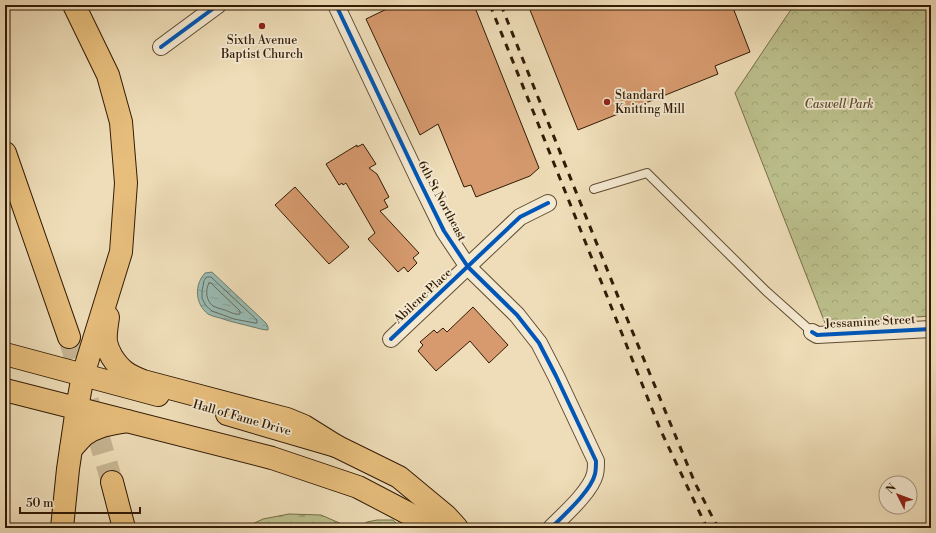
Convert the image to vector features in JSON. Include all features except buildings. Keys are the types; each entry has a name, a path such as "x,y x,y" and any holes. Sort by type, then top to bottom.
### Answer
{"main road":[{"path":"62,528 71,449 83,375 121,252 126,183 121,122 108,75 77,10"},
{"path":"5,153 69,337"},
{"path":"115,269 106,342 109,352 122,370 143,381 287,419 304,426 336,446"},
{"name":"Hall of Fame Drive","path":"5,354 202,406 336,446 399,477 446,516 457,528"},
{"path":"5,390 272,458 358,487 421,520 432,528"},
{"path":"71,449 85,435 92,431 105,425 127,421"},
{"path":"112,482 124,528"}],"street":[{"path":"161,47 218,5"},
{"name":"6th St Northeast","path":"336,5 444,231 468,267 517,315 539,343 596,461 595,474 586,492 551,528"},
{"name":"Abilene Place","path":"391,339 520,217 548,203"},
{"name":"Jessamine Street","path":"812,332 817,335 931,329"}],"lane":[{"name":"Jessamine Street","path":"594,189 647,173 766,291 812,332"}],"green space":[{"name":"Caswell Park","path":"794,5 931,5 931,316 825,323 735,93"},
{"path":"289,514 321,515 351,528 244,528 263,519"},
{"path":"377,520 393,520 401,528 358,528 367,522"}],"water":[{"path":"212,272 266,323 268,330 232,322 208,314 204,310 198,300 199,283 205,273"}],"tunnel":[{"path":"69,337 112,482"}],"railway":[{"path":"490,5 660,429 707,528"},
{"path":"501,5 621,304 695,483 718,528"}],"cycle path":[{"path":"161,47 218,5"},
{"path":"336,5 444,231 468,267 517,315 539,343 596,461 595,474 588,488 551,528"},
{"path":"391,339 520,217 548,203"},
{"path":"812,332 817,335 931,329"}],"place":[{"name":"Sixth Avenue Baptist Church","path":"262,26"},
{"name":"Standard Knitting Mill","path":"607,102"}]}
